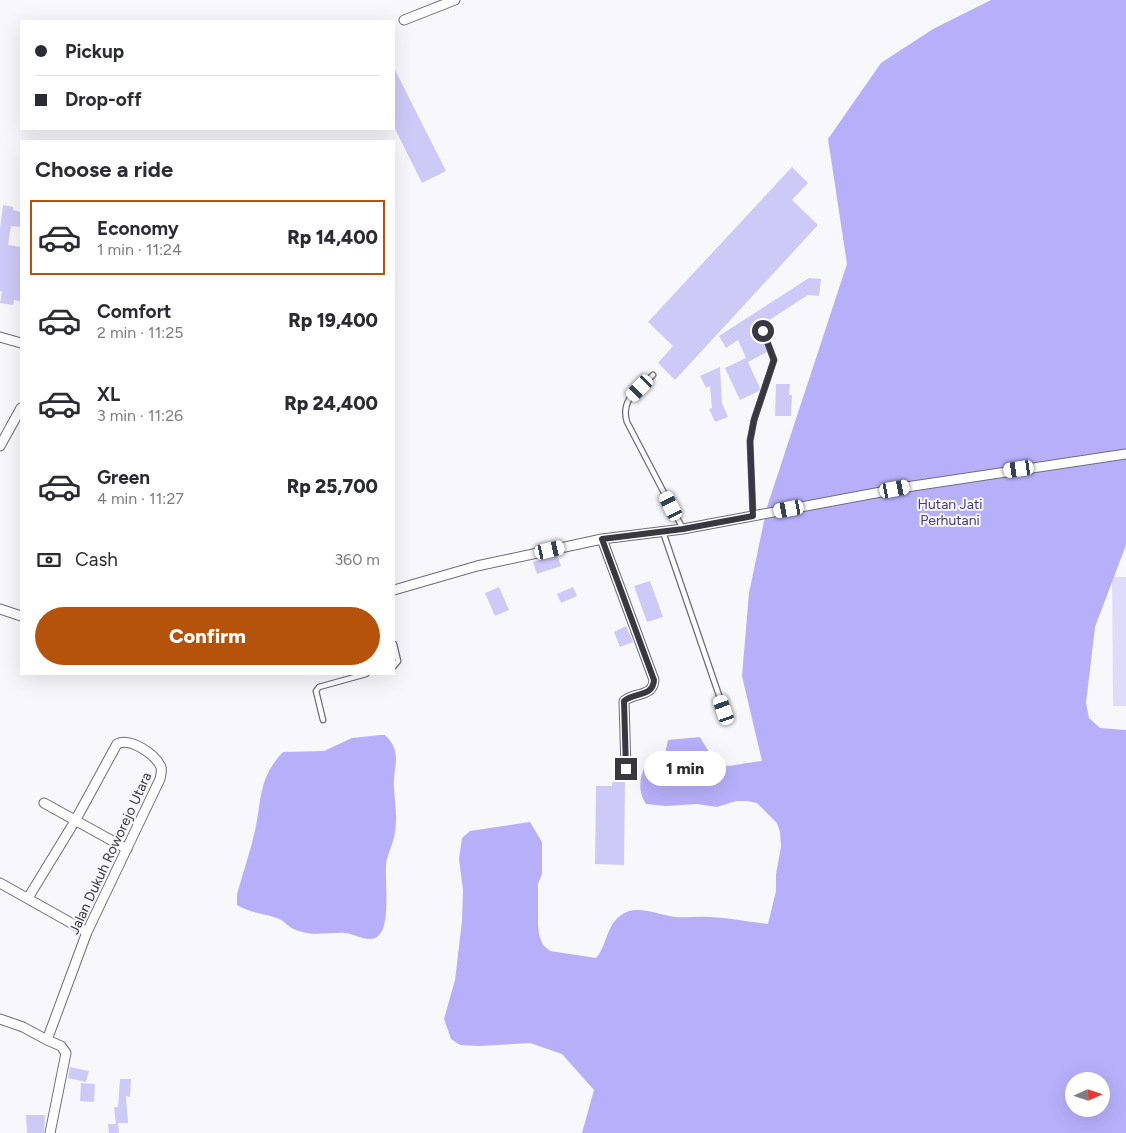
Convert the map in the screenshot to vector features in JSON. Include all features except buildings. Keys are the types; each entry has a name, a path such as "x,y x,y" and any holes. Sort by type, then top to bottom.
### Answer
{"street":[{"path":"404,20 455,0"},
{"path":"0,337 20,343"},
{"path":"0,446 20,410"},
{"path":"395,590 476,566 602,539 683,529 913,486 1126,454"},
{"path":"602,539 654,680 653,687 649,692 624,701 626,769"},
{"path":"0,609 20,616"},
{"name":"Jalan Dukuh Roworejo Utara","path":"28,898 75,821 117,744 122,741 129,742 156,760 162,772 87,932 46,1040"},
{"path":"44,803 127,849"},
{"path":"0,883 87,932"},
{"path":"0,1020 22,1027 62,1046 66,1053 50,1133"}],"lane":[{"path":"753,516 750,441 754,420 774,360 763,331"},
{"path":"653,375 626,402 624,411 683,529"},
{"path":"663,532 724,710"},
{"path":"395,648 398,661 395,665"},
{"path":"322,720 316,691 319,688 363,675"}],"shaded area":[{"path":"1112,577 1126,577 1126,706 1113,706"}],"green space":[{"name":"Hutan Jati Perhutani","path":"991,0 1126,0 1126,545 1095,627 1086,703 1089,718 1100,728 1126,730 1126,1133 582,1133 594,1090 562,1054 530,1043 479,1046 460,1045 451,1039 444,1019 455,980 462,921 463,890 459,859 462,838 470,831 530,822 542,842 542,874 538,884 538,925 543,945 550,951 596,958 615,920 626,912 633,910 675,917 706,917 768,924 776,891 776,874 781,847 777,823 757,803 747,801 736,801 717,807 697,804 666,806 646,804 642,795 641,781 645,766 664,759 668,740 700,737 714,758 724,766 762,761 742,676 749,593 767,507 847,264 828,139 881,63 933,29"},
{"path":"385,735 391,742 396,754 394,781 396,818 394,837 386,863 385,921 379,935 370,939 345,933 314,934 302,932 277,918 237,905 237,894 255,831 262,789 269,771 283,752 324,751 352,738"}],"route":[{"path":"626,769 624,701 649,692 653,687 654,680 602,539 683,529 753,516 750,441 754,420 774,360 763,331"}]}
